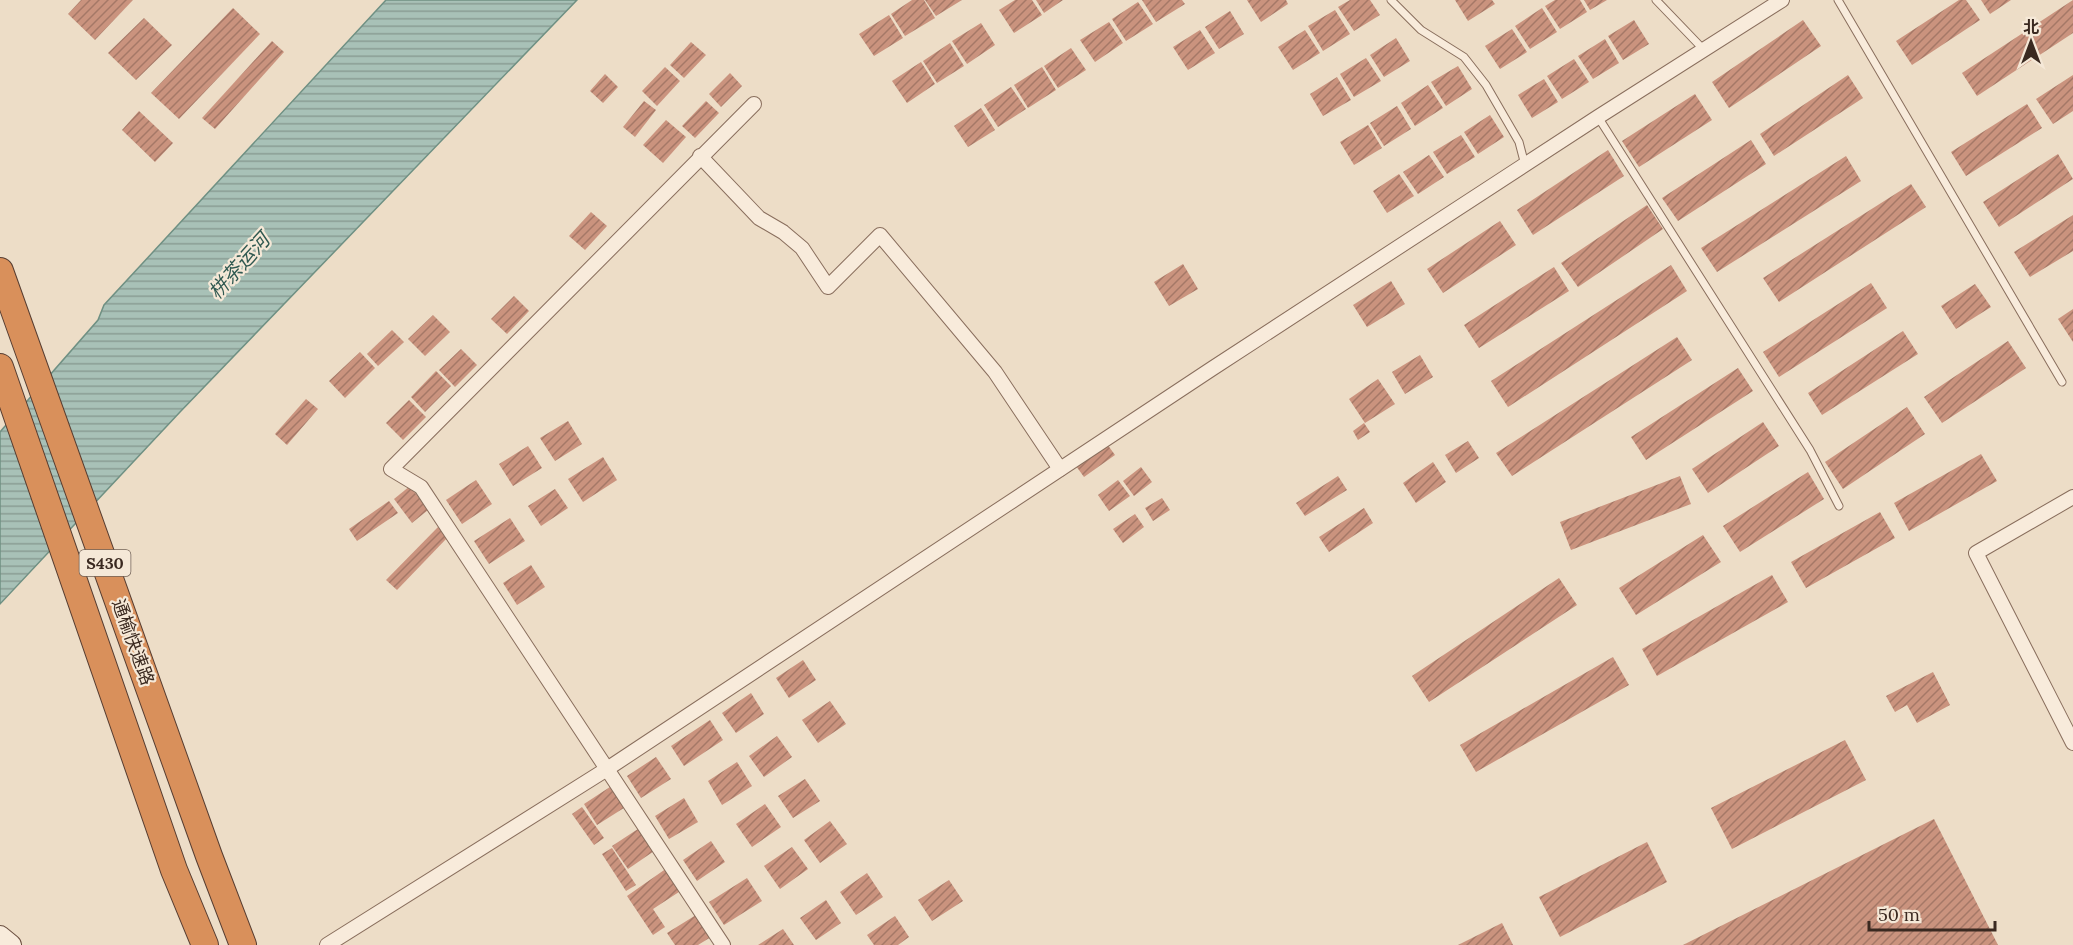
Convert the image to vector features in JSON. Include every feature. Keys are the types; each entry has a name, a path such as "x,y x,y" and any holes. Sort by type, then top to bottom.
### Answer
{"highway":[{"name":"通榆快速路","path":"0,271 243,945"},
{"name":"通榆快速路","path":"0,367 174,870 204,945"}],"street":[{"path":"327,945 607,769 1060,469 1598,117 1782,0"},
{"path":"723,945 402,458 754,104"},
{"path":"700,156 759,218 783,232 802,248 828,287 880,235 994,372 1060,469"},
{"path":"2073,497 1976,553 2073,743"},
{"path":"0,936 11,945"}],"lane":[{"path":"1390,0 1421,30 1464,57 1486,85 1519,142 1525,165"},
{"path":"1656,0 1704,50"},
{"path":"1838,0 2062,382"},
{"path":"1598,117 1810,450 1839,506"}],"water":[{"name":"栟茶运河","path":"386,0 577,0 180,412 0,604 0,432 98,320 104,305"}],"building":[{"path":"81,0 133,0 95,40 68,14"},
{"path":"912,0 924,0 935,18 905,36 891,14"},
{"path":"925,0 962,0 936,16"},
{"path":"1015,0 1032,0 1042,15 1014,33 999,10"},
{"path":"1036,0 1063,0 1044,13"},
{"path":"1142,0 1182,0 1185,4 1156,22"},
{"path":"1247,0 1286,0 1288,4 1261,22"},
{"path":"1350,0 1370,0 1380,15 1354,31 1338,7"},
{"path":"1455,0 1492,0 1495,4 1468,21"},
{"path":"1555,0 1580,0 1587,12 1560,29 1545,6"},
{"path":"1584,0 1607,0 1590,10"},
{"path":"1959,0 1966,0 1980,20 1912,65 1896,41"},
{"path":"1981,0 2011,0 1990,14"},
{"path":"2073,0 2073,33 1977,96 1962,73"},
{"path":"1138,2 1153,24 1126,41 1112,19"},
{"path":"233,8 260,34 179,119 151,93"},
{"path":"1542,8 1557,32 1530,49 1515,26"},
{"path":"1335,10 1350,34 1323,51 1308,26"},
{"path":"1230,11 1244,34 1219,49 1205,27"},
{"path":"889,15 903,38 874,56 859,34"},
{"path":"144,18 172,45 136,80 108,53"},
{"path":"1634,20 1649,44 1623,60 1608,36"},
{"path":"1803,20 1821,46 1729,108 1712,82"},
{"path":"1109,22 1123,43 1095,62 1080,40"},
{"path":"981,23 995,45 967,64 952,41"},
{"path":"1512,29 1527,52 1500,69 1485,46"},
{"path":"1200,30 1215,53 1188,70 1173,47"},
{"path":"1305,30 1320,53 1293,70 1278,47"},
{"path":"1396,38 1410,61 1384,77 1370,55"},
{"path":"1605,39 1619,63 1593,79 1578,56"},
{"path":"272,41 284,52 215,129 202,118"},
{"path":"691,42 706,55 684,78 670,65"},
{"path":"950,43 964,66 937,83 923,61"},
{"path":"1071,48 1086,70 1058,88 1044,66"},
{"path":"1366,58 1381,81 1354,97 1340,74"},
{"path":"1574,59 1589,82 1562,99 1547,76"},
{"path":"921,62 935,84 907,103 892,81"},
{"path":"1458,66 1472,89 1446,106 1431,82"},
{"path":"665,67 680,81 657,106 642,91"},
{"path":"1042,67 1056,90 1028,108 1014,85"},
{"path":"730,73 742,86 721,107 709,94"},
{"path":"605,74 618,87 603,103 590,91"},
{"path":"1848,75 1863,98 1774,156 1760,134"},
{"path":"2073,75 2073,111 2053,124 2036,99"},
{"path":"1337,77 1351,100 1323,116 1310,94"},
{"path":"1544,79 1558,102 1532,118 1518,95"},
{"path":"1428,85 1443,108 1415,126 1401,103"},
{"path":"1011,87 1026,109 998,127 984,105"},
{"path":"1695,94 1712,120 1639,167 1622,141"},
{"path":"644,101 656,110 635,137 623,127"},
{"path":"706,101 719,113 695,138 682,126"},
{"path":"2027,104 2042,128 1966,176 1951,152"},
{"path":"1397,106 1411,129 1384,146 1370,123"},
{"path":"981,108 995,130 968,147 954,126"},
{"path":"139,111 173,143 155,162 122,130"},
{"path":"1490,115 1504,137 1478,154 1464,132"},
{"path":"666,120 686,137 663,163 643,145"},
{"path":"1368,125 1382,148 1354,165 1340,142"},
{"path":"1461,135 1475,157 1447,174 1433,152"},
{"path":"1751,140 1766,164 1678,221 1662,198"},
{"path":"1608,150 1624,176 1533,235 1517,210"},
{"path":"2058,154 2073,179 1999,227 1983,202"},
{"path":"1429,155 1444,177 1418,194 1403,172"},
{"path":"1846,156 1861,181 1717,272 1701,248"},
{"path":"1399,174 1414,196 1387,213 1373,191"},
{"path":"1911,184 1926,207 1779,302 1763,278"},
{"path":"1647,205 1663,229 1578,287 1561,263"},
{"path":"591,212 607,226 585,250 569,236"},
{"path":"2073,215 2073,251 2030,277 2014,252"},
{"path":"1500,221 1516,245 1443,293 1427,269"},
{"path":"1183,264 1198,289 1169,306 1154,282"},
{"path":"1671,265 1687,291 1508,407 1491,381"},
{"path":"1554,267 1569,291 1479,348 1464,325"},
{"path":"1391,281 1405,304 1367,327 1353,305"},
{"path":"1871,283 1887,308 1779,377 1763,352"},
{"path":"1975,284 1991,307 1956,329 1941,306"},
{"path":"514,296 529,311 507,334 491,319"},
{"path":"2073,309 2073,342 2058,319"},
{"path":"433,315 450,332 425,356 408,339"},
{"path":"392,330 404,342 378,366 367,354"},
{"path":"1903,331 1918,354 1822,415 1808,393"},
{"path":"1677,337 1692,360 1512,476 1496,453"},
{"path":"2008,341 2026,368 1942,423 1924,397"},
{"path":"461,349 477,365 455,387 439,370"},
{"path":"360,352 375,368 345,398 329,381"},
{"path":"1420,355 1433,377 1405,394 1392,372"},
{"path":"1738,368 1753,391 1646,460 1631,437"},
{"path":"436,371 451,386 425,412 411,397"},
{"path":"1378,379 1395,404 1365,423 1349,399"},
{"path":"306,399 318,409 287,445 275,434"},
{"path":"409,400 426,417 403,440 386,423"},
{"path":"1907,407 1925,434 1843,489 1825,462"},
{"path":"568,421 582,444 555,461 540,438"},
{"path":"1763,422 1779,446 1708,493 1692,469"},
{"path":"1364,423 1370,432 1358,440 1353,431"},
{"path":"1468,441 1479,458 1456,473 1445,455"},
{"path":"1107,444 1115,455 1084,477 1076,466"},
{"path":"528,446 542,468 513,486 499,464"},
{"path":"1981,454 1997,481 1909,531 1894,503"},
{"path":"603,457 617,480 583,502 568,479"},
{"path":"1433,462 1446,482 1416,503 1403,483"},
{"path":"1141,467 1152,482 1134,496 1123,481"},
{"path":"1808,472 1824,499 1740,552 1723,526"},
{"path":"1338,476 1347,490 1305,516 1296,503"},
{"path":"1680,476 1691,504 1571,550 1560,522"},
{"path":"476,480 492,504 462,524 446,500"},
{"path":"1118,480 1130,496 1109,511 1098,495"},
{"path":"410,486 428,510 412,523 394,499"},
{"path":"555,489 568,508 541,526 528,506"},
{"path":"1162,498 1170,510 1153,521 1145,508"},
{"path":"389,501 398,513 357,541 349,529"},
{"path":"1364,508 1373,523 1329,552 1319,537"},
{"path":"1880,512 1895,538 1806,588 1791,562"},
{"path":"1135,514 1144,527 1123,543 1113,529"},
{"path":"510,518 525,541 489,564 474,541"},
{"path":"438,527 448,537 397,590 386,580"},
{"path":"1703,535 1721,562 1636,615 1619,588"},
{"path":"531,565 545,587 517,605 503,583"},
{"path":"1772,575 1788,602 1657,676 1642,649"},
{"path":"1559,578 1577,605 1429,702 1412,676"},
{"path":"1613,657 1629,685 1476,772 1460,745"},
{"path":"803,660 816,680 789,698 776,678"},
{"path":"1933,672 1950,705 1917,723 1907,705 1895,712 1886,696"},
{"path":"751,693 764,714 736,733 722,713"},
{"path":"830,701 846,724 818,743 802,720"},
{"path":"710,720 723,740 684,766 671,746"},
{"path":"777,736 792,757 764,777 749,756"},
{"path":"1845,740 1866,780 1732,849 1711,808"},
{"path":"656,757 671,779 641,798 627,776"},
{"path":"737,762 752,786 722,805 708,781"},
{"path":"805,779 820,801 793,818 778,796"},
{"path":"613,785 627,806 597,825 584,804"},
{"path":"684,798 698,822 669,839 655,816"},
{"path":"765,804 781,827 752,847 736,824"},
{"path":"582,807 604,838 594,845 572,814"},
{"path":"1934,819 1998,945 1683,945"},
{"path":"830,821 847,844 820,863 804,840"},
{"path":"641,827 657,849 628,869 612,846"},
{"path":"711,841 725,862 697,881 683,860"},
{"path":"1647,842 1667,882 1560,937 1539,897"},
{"path":"792,847 808,869 780,889 764,866"},
{"path":"612,848 636,885 626,891 602,854"},
{"path":"667,868 682,890 653,909 665,927 653,935 627,896"},
{"path":"867,873 883,897 856,915 840,892"},
{"path":"747,878 762,901 724,925 709,902"},
{"path":"949,880 963,901 932,921 918,900"},
{"path":"826,900 841,923 816,940 800,918"},
{"path":"696,915 711,937 698,945 675,945 667,933"},
{"path":"895,916 909,937 898,945 874,945 867,935"},
{"path":"1502,923 1513,945 1458,945"},
{"path":"783,929 794,945 758,945"}]}
